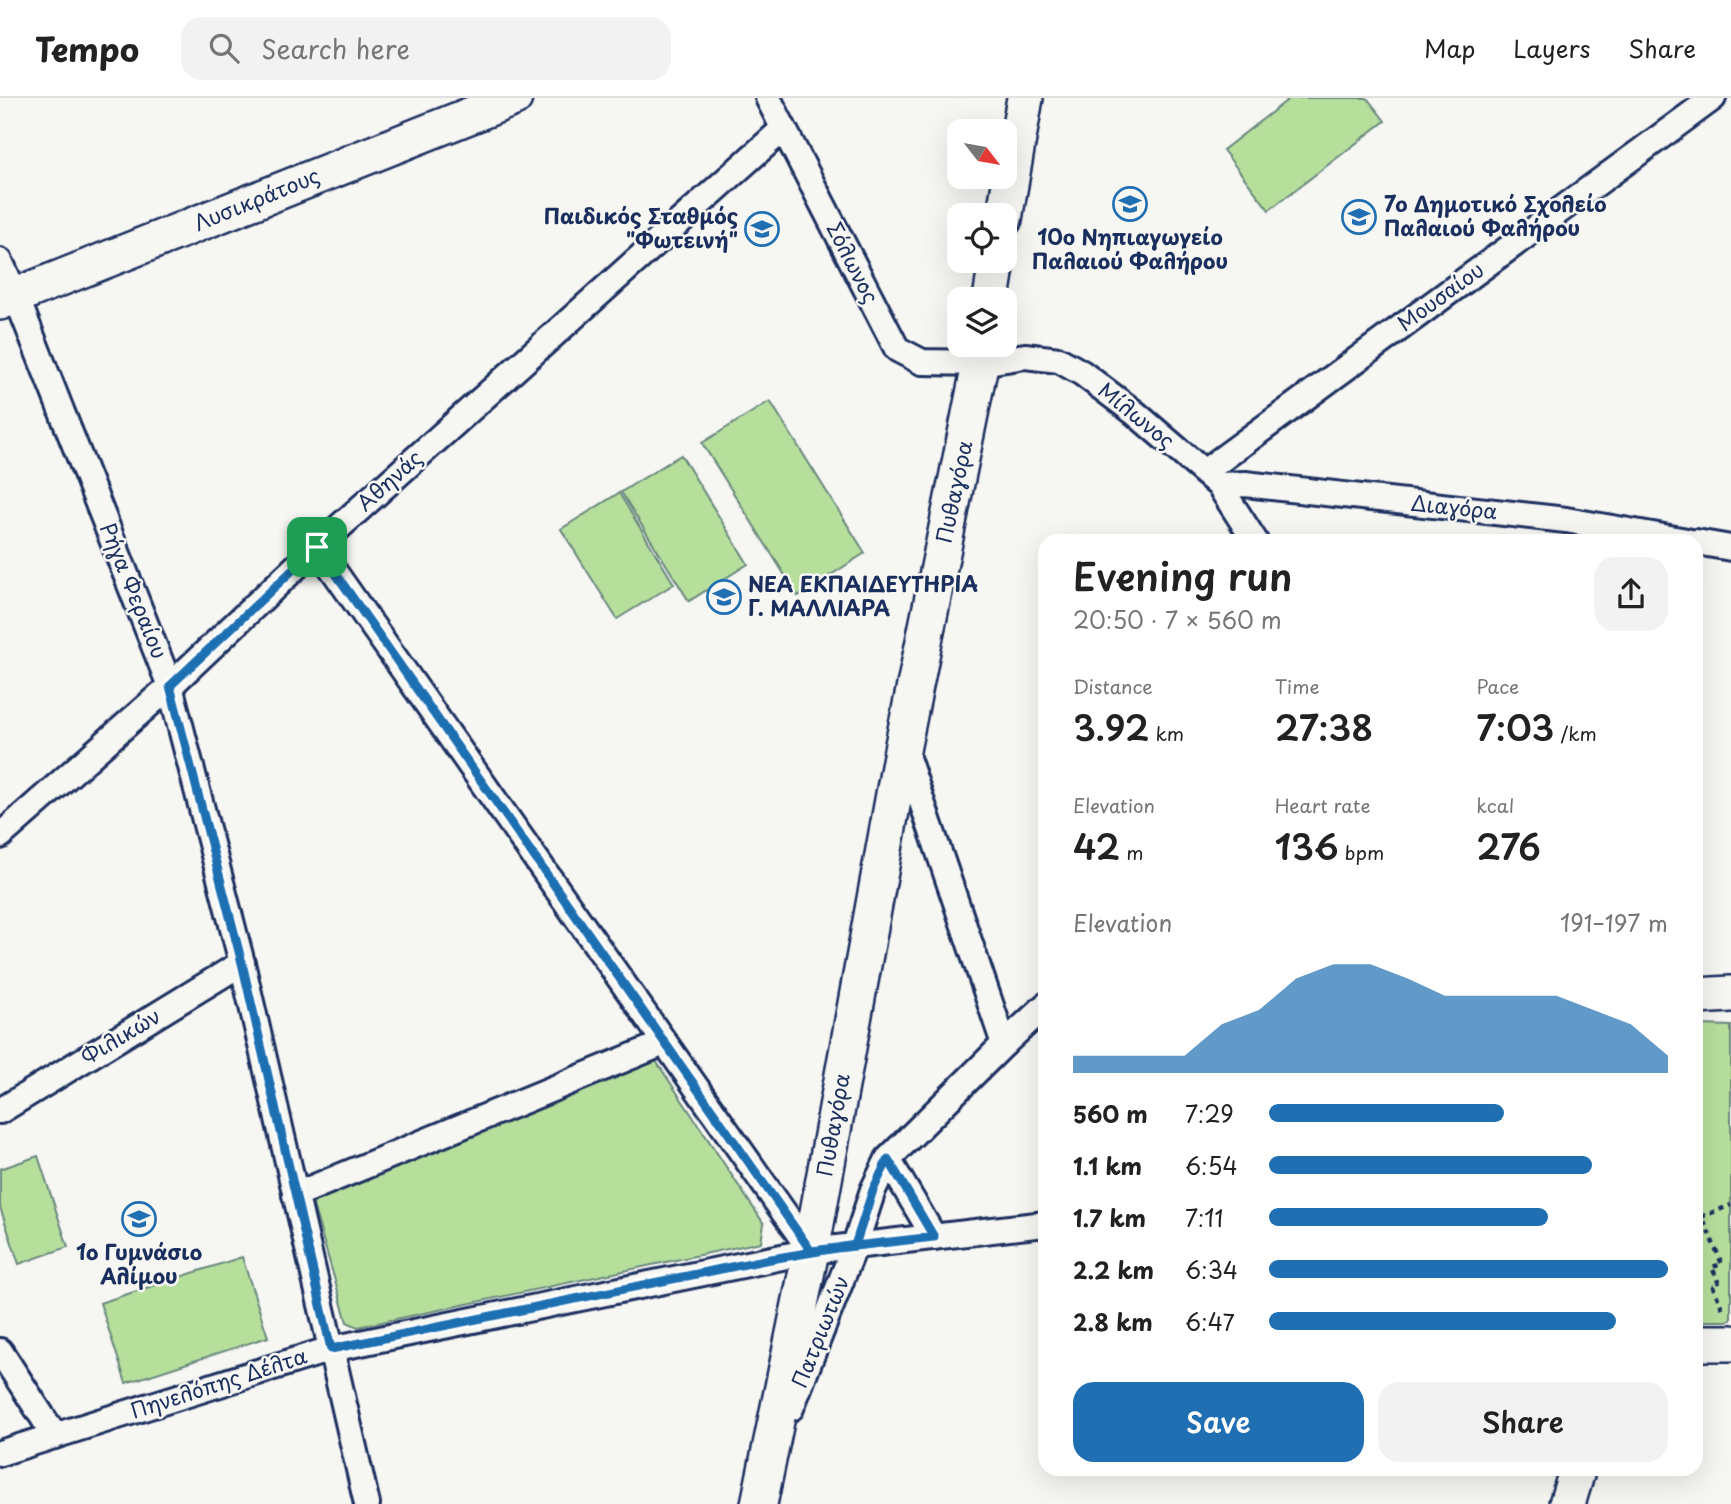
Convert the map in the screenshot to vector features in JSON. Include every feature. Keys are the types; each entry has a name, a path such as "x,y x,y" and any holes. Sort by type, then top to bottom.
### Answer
{"street":[{"name":"Λυσικράτους","path":"8,299 514,98"},
{"name":"Σόλωνος","path":"768,98 897,349 922,362 960,357"},
{"name":"Μουσαίου","path":"1211,479 1713,98"},
{"path":"1006,203 1017,106"},
{"name":"Αθηνάς","path":"0,836 170,686 317,547 783,129"},
{"name":"Ρήγα Φεραίου","path":"0,261 8,299 170,686 242,963 367,1504"},
{"name":"Μίλωνος","path":"1017,356 1059,360 1082,373 1135,413 1211,479 1250,534"},
{"name":"Πυθαγόρα","path":"762,1489 811,1251 903,745 981,357"},
{"name":"Διαγόρα","path":"1211,479 1566,520 1647,534"},
{"path":"1703,543 1731,548"},
{"path":"317,547 811,1251"},
{"path":"903,745 1004,1044"},
{"name":"Φιλικών","path":"0,1111 242,963"},
{"name":"Πατριωτών","path":"762,1489 855,1245 873,1190 888,1159 1038,1012"},
{"path":"295,1195 664,1043"},
{"path":"888,1159 934,1237"},
{"name":"Πηνελόπης Δέλτα","path":"0,1453 331,1349 811,1251 1038,1225"},
{"path":"1703,1340 1729,1330"},
{"path":"0,1351 55,1436"},
{"path":"1567,1504 1576,1476"}],"path":[{"path":"1703,1217 1731,1205"},
{"path":"1703,1219 1722,1264 1712,1267 1719,1284 1713,1287 1729,1330"}],"green space":[{"path":"1290,98 1367,98 1385,121 1269,210 1223,150"},
{"path":"770,401 865,553 798,596 702,443"},
{"path":"681,455 748,564 689,601 621,492"},
{"path":"619,493 674,584 617,619 561,529"},
{"path":"1703,1025 1731,1026 1731,1320 1703,1321"},
{"path":"656,1061 764,1224 761,1242 358,1327 347,1322 313,1205 320,1194"},
{"path":"38,1156 68,1247 19,1264 0,1207 0,1169"},
{"path":"242,1257 268,1337 126,1383 100,1303"}],"place":[{"name":"10ο Νηπιαγωγείο Παλαιού Φαλήρου","path":"1130,204"},
{"name":"7ο Δημοτικό Σχολείο Παλαιού Φαλήρου","path":"1359,217"},
{"name":"Παιδικός Σταθμός \"Φωτεινή\"","path":"762,229"},
{"name":"ΝΕΑ ΕΚΠΑΙΔΕΥΤΗΡΙΑ Γ. ΜΑΛΛΙΑΡΑ","path":"724,597"},
{"name":"1ο Γυμνάσιο Αλίμου","path":"139,1219"}],"route":[{"path":"317,547 170,686 242,963 331,1349 765,1260 855,1245 873,1190 888,1159 934,1237 855,1245 811,1251 317,547"}]}
